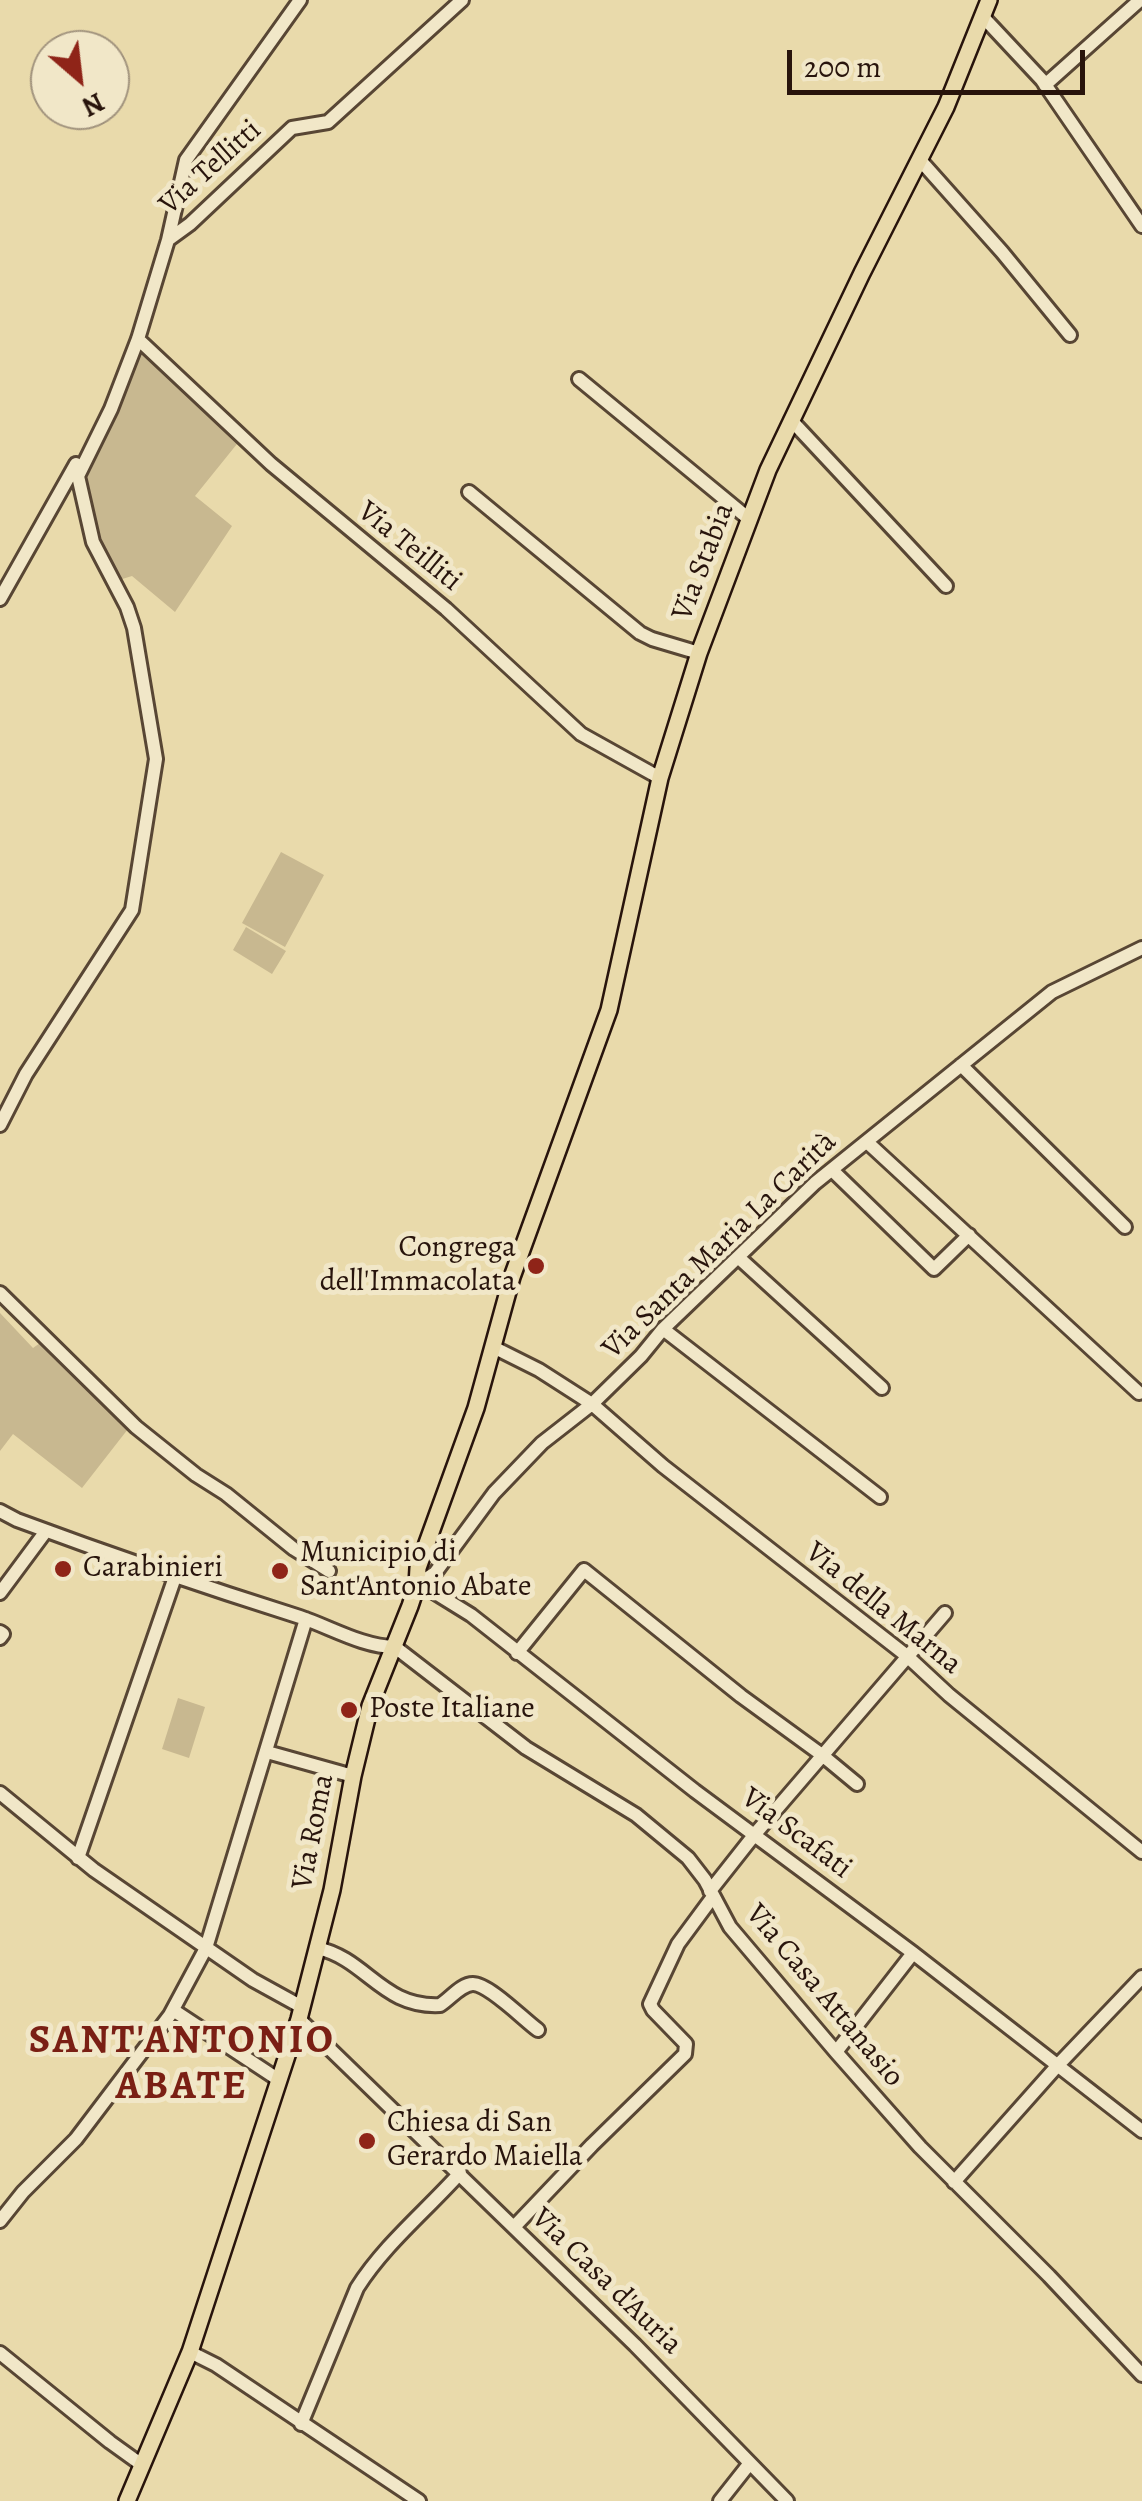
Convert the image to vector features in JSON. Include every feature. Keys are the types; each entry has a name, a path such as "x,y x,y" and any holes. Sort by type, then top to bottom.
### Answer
{"main road":[{"name":"Via Stabia","path":"550,1172 610,1010 660,778 699,653 749,519 790,420 920,160 990,0"},
{"name":"Via Roma","path":"126,2501 190,2352 301,2013 332,1890 370,1706 417,1585 418,1568 476,1408 512,1276 550,1172"}],"street":[{"path":"168,240 186,160 300,0"},
{"name":"Via Tellitti","path":"91,447 111,409 138,340 168,240 292,128 328,122 462,0"},
{"path":"1046,85 1140,0"},
{"path":"984,18 1046,85 1142,226"},
{"path":"920,160 1070,334"},
{"name":"Via Teilliti","path":"138,340 271,464 446,608 581,734 660,778"},
{"path":"578,379 749,519"},
{"path":"790,420 946,586"},
{"path":"0,599 80,457 91,447"},
{"path":"0,1125 26,1074 132,910 156,759 134,628 93,542 80,490 78,476 91,447"},
{"path":"469,492 640,633 699,653"},
{"name":"Via Santa Maria La Carità","path":"417,1585 435,1572 494,1493 542,1443 592,1404 663,1329 832,1170 1052,992 1142,948"},
{"path":"961,1065 1125,1227"},
{"path":"866,1142 1139,1393"},
{"path":"832,1170 934,1269 969,1235"},
{"path":"738,1257 882,1388"},
{"path":"0,1293 136,1427 294,1549 330,1570"},
{"path":"663,1329 880,1497"},
{"name":"Via della Marna","path":"493,1347 539,1370 592,1404 662,1466 906,1656 1142,1852"},
{"path":"0,1511 175,1577 381,1647 394,1647"},
{"path":"0,1593 46,1531"},
{"path":"517,1652 584,1570 857,1784"},
{"path":"78,1858 175,1577"},
{"name":"Via Scafati","path":"417,1585 471,1615 680,1780 1142,2130"},
{"path":"514,2228 685,2054 686,2044 650,2004 678,1944 755,1834 945,1612"},
{"path":"0,2222 23,2192 76,2140 173,2010 206,1948 306,1620"},
{"name":"Via Casa Attanasio","path":"394,1647 526,1748 647,1823 690,1860 730,1928 836,2052 954,2182 1142,2376"},
{"path":"267,1752 354,1776"},
{"name":"Via Casa d'Auria","path":"0,1793 78,1858 301,2013 682,2391 787,2501"},
{"path":"317,1948 336,1952 390,1993 410,2003 440,2005 461,1988 472,1983 478,1985 538,2030"},
{"path":"836,2052 913,1953"},
{"path":"954,2182 1142,1977"},
{"path":"173,2010 279,2080"},
{"path":"301,2424 367,2272 408,2224 460,2174"},
{"path":"190,2352 216,2365 419,2501"},
{"path":"0,2354 142,2465"},
{"path":"720,2501 750,2463"}],"shaded area":[{"path":"140,349 241,439 195,496 232,526 175,612 132,576 119,580 96,531 87,478"},
{"path":"281,852 324,875 285,947 242,923"},
{"path":"246,927 286,951 272,974 233,950"},
{"path":"0,1313 33,1348 40,1343 59,1359 128,1429 82,1488 13,1434 0,1451"},
{"path":"178,1698 205,1707 189,1758 162,1749"}],"place":[{"name":"Congrega dell'Immacolata","path":"536,1266"},
{"name":"Carabinieri","path":"63,1569"},
{"name":"Municipio di Sant'Antonio Abate","path":"280,1571"},
{"name":"Poste Italiane","path":"349,1710"},
{"name":"Chiesa di San Gerardo Maiella","path":"367,2141"}],"district":[{"name":"SANT'ANTONIO ABATE","path":"182,2065"}]}
